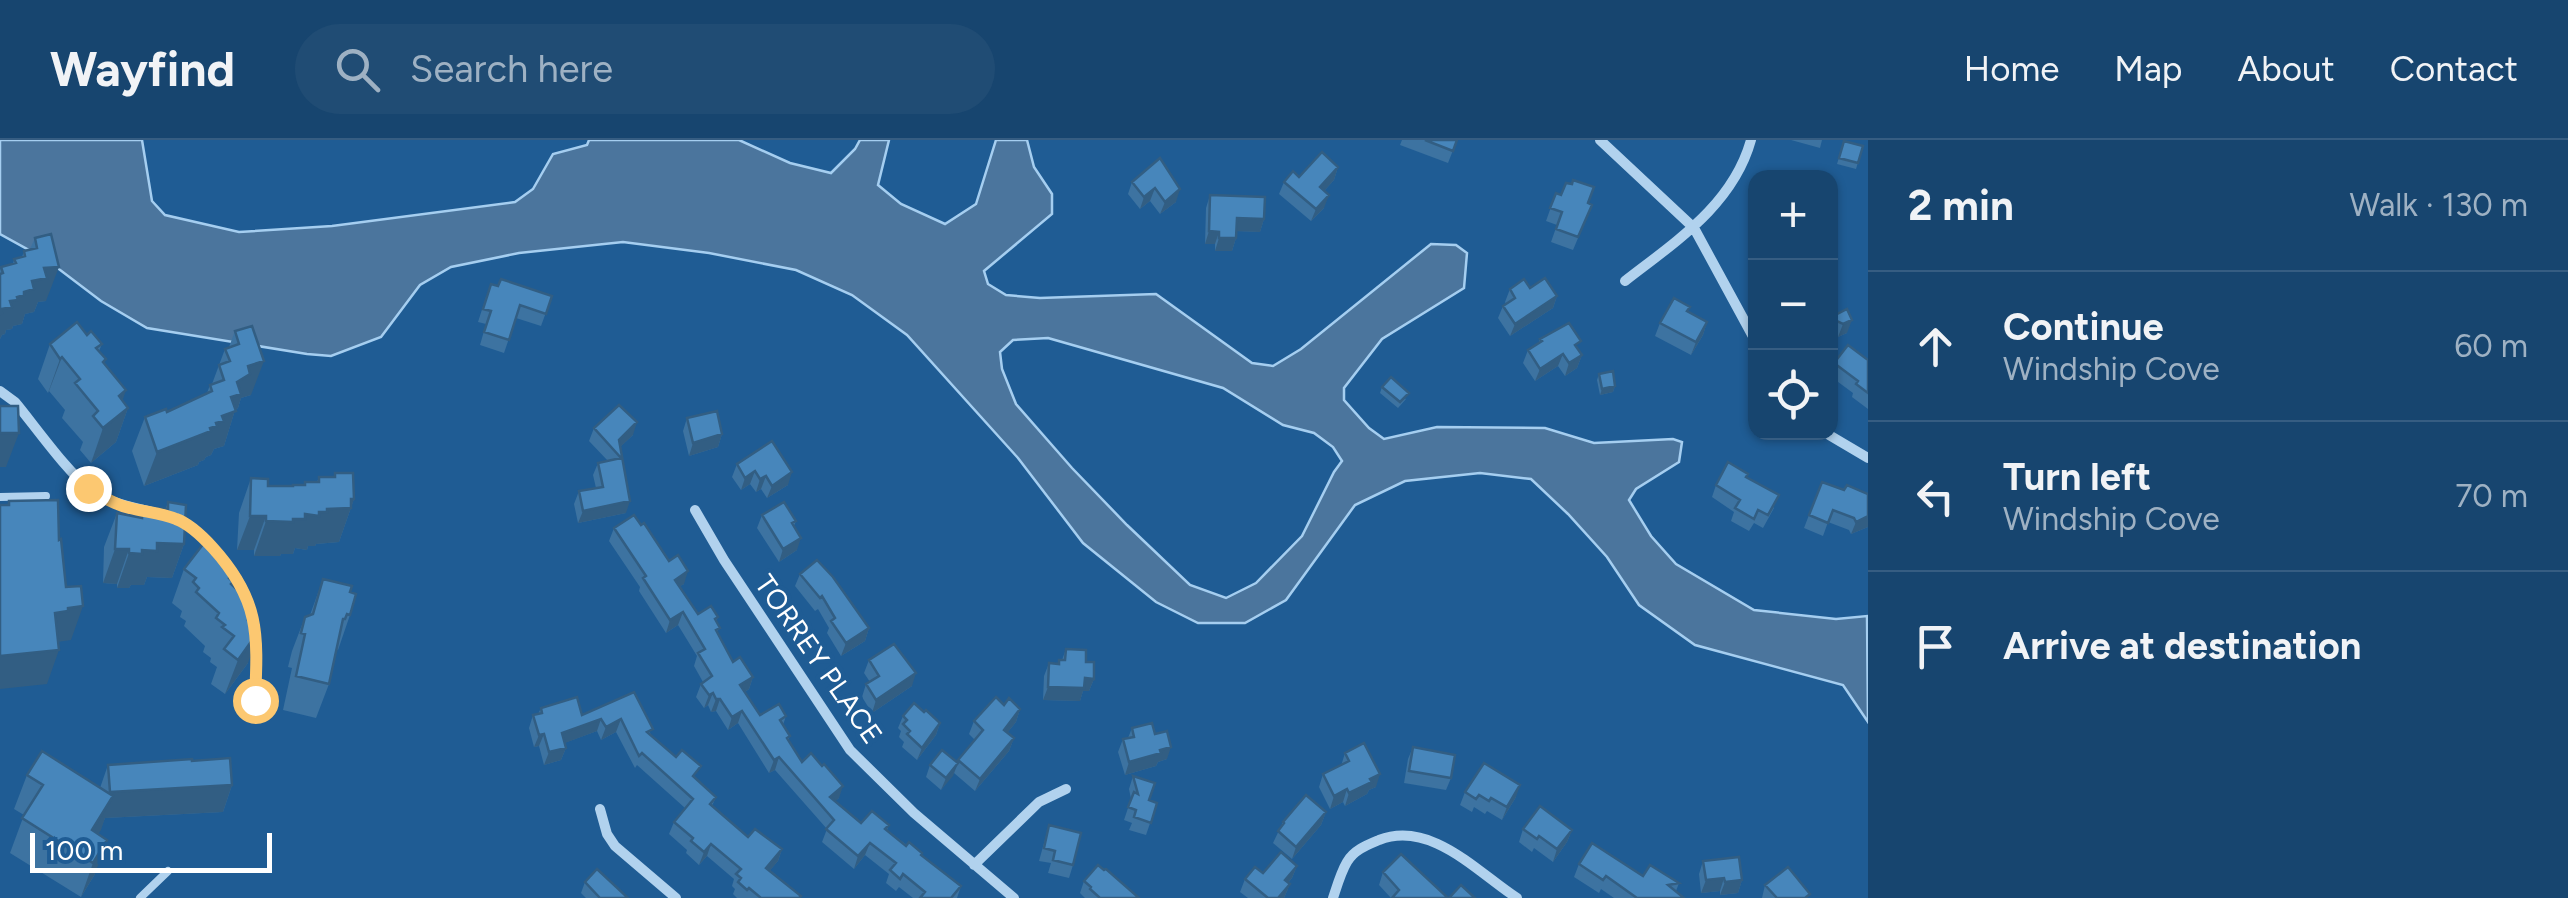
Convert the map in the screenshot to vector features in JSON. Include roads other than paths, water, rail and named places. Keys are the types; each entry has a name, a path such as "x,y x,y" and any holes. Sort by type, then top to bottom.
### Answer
{"street":[{"path":"1600,140 1694,228 1748,327"},
{"path":"1625,281 1694,228 1728,190 1751,140"},
{"path":"0,391 15,402 88,488 128,508 184,522 226,562 249,603 256,628 255,700"},
{"path":"1838,440 1868,458"},
{"name":"TORREY PLACE","path":"696,510 724,560 850,750 914,813 1014,898"},
{"path":"974,865 1039,802 1066,790"},
{"path":"600,809 615,846 676,898"},
{"path":"1332,898 1348,859 1364,846 1401,836 1436,841 1517,898"}],"lane":[{"path":"0,497 46,496"},
{"path":"140,898 168,871"}],"water":[{"path":"0,140 142,140 152,201 165,215 239,232 332,226 515,202 533,189 553,154 587,145 589,140 739,140 790,163 831,173 860,140 889,140 878,185 901,204 945,224 976,204 996,140 1027,140 1034,167 1052,194 1052,214 984,271 988,284 1006,295 1040,298 1156,294 1252,363 1273,366 1301,349 1431,244 1456,245 1467,253 1464,288 1382,339 1344,388 1344,400 1384,439 1437,427 1545,428 1594,443 1673,439 1682,442 1679,462 1636,489 1629,500 1651,536 1676,564 1754,610 1836,619 1867,616 1868,722 1843,685 1695,645 1639,605 1607,557 1531,479 1480,473 1405,481 1355,505 1286,600 1245,623 1198,623 1156,602 1083,543 1018,458 907,335 852,295 796,270 623,242 519,253 451,267 420,285 381,337 331,356 147,328 101,301 47,260 0,234","holes":["1048,338 1223,388 1283,425 1314,433 1333,447 1342,461 1302,536 1256,583 1226,598 1190,585 1072,468 1016,404 1002,369 1000,352 1013,340"]}]}
